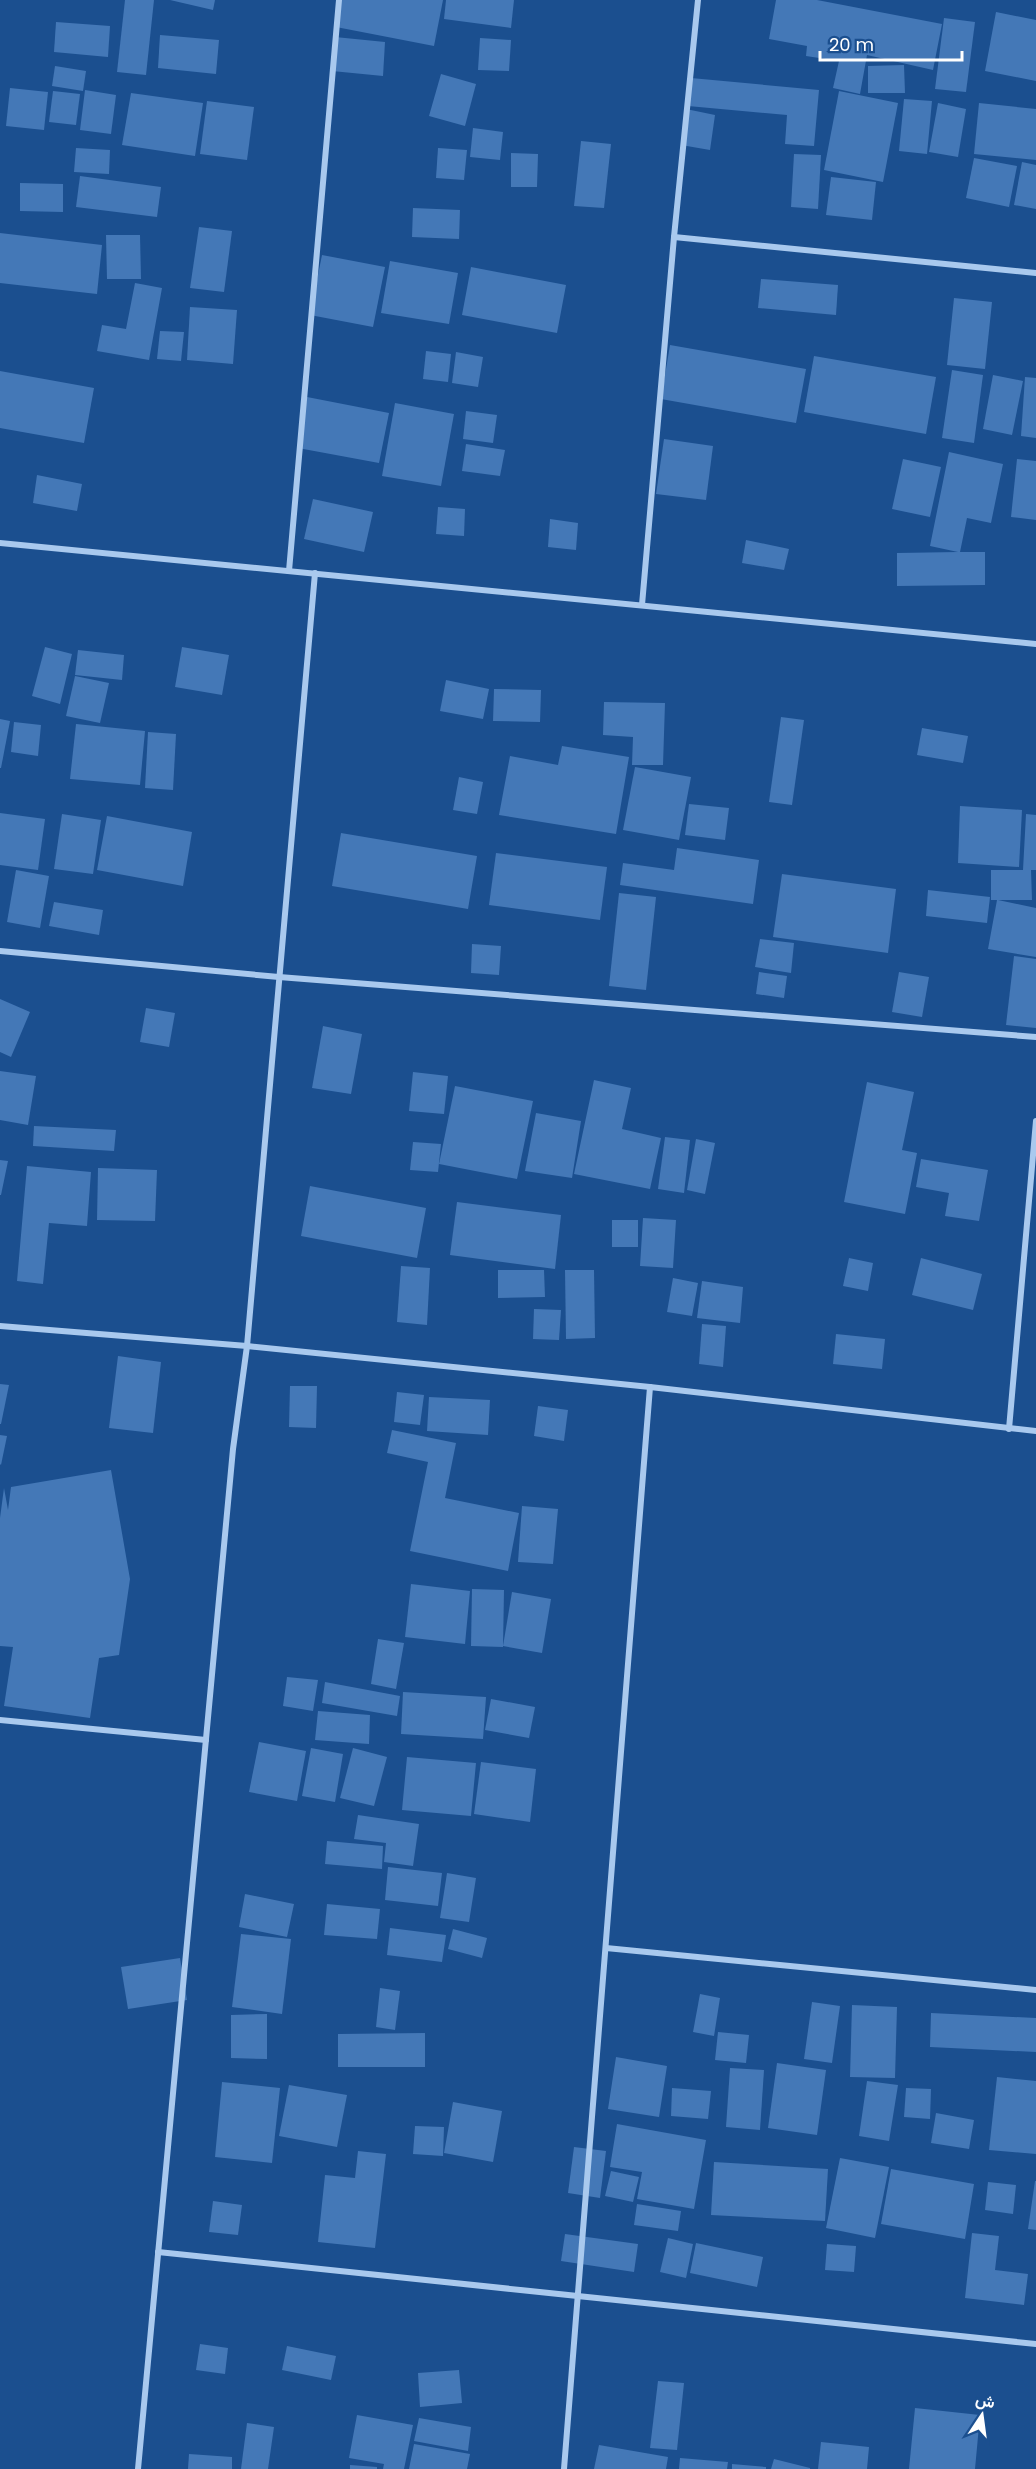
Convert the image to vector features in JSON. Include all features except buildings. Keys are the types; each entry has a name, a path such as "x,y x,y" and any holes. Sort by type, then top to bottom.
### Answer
{"street":[{"path":"289,571 339,0"},
{"path":"642,605 674,237 698,0"},
{"path":"674,237 1036,273"},
{"path":"0,543 1036,644"},
{"path":"138,2469 233,1449 247,1346 315,573"},
{"path":"0,951 279,977 1036,1037"},
{"path":"1009,1429 1036,1121"},
{"path":"0,1326 247,1346 650,1387 1036,1431"},
{"path":"564,2469 650,1387"},
{"path":"0,1720 206,1740"},
{"path":"606,1947 1036,1990"},
{"path":"158,2252 1036,2344"}]}
